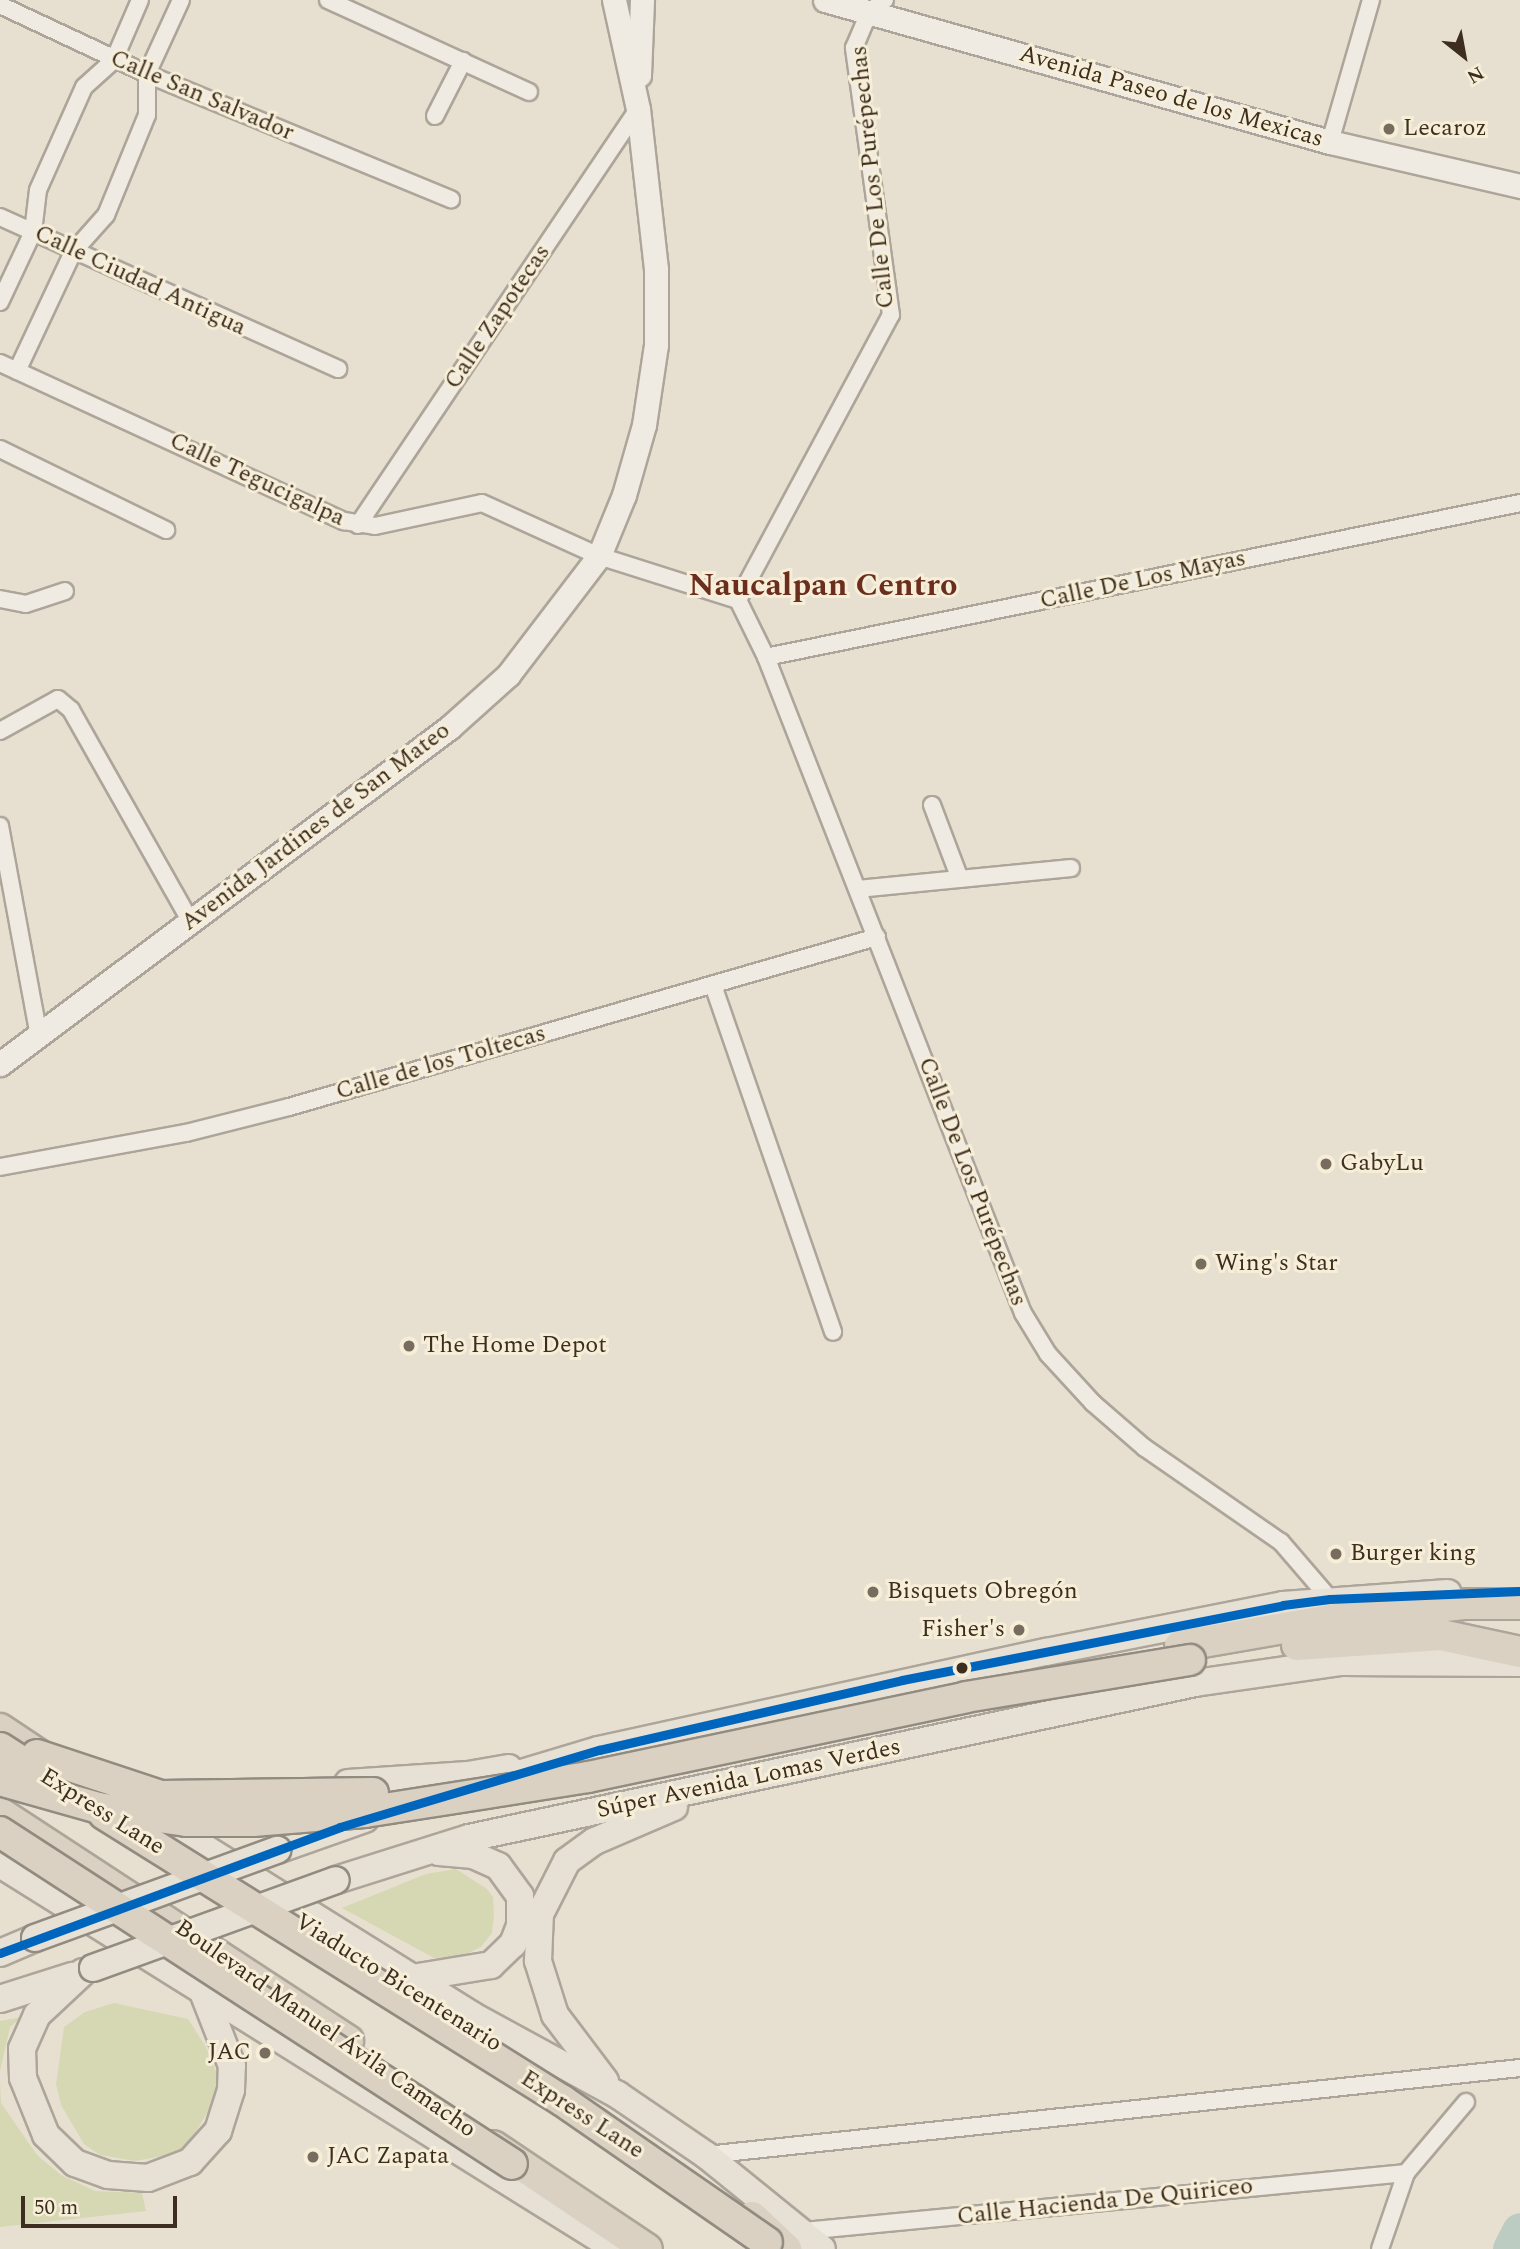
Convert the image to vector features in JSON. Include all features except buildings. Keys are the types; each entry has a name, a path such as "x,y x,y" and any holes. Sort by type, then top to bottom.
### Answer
{"highway":[{"path":"0,1780 98,1808 186,1821 253,1821 365,1812 588,1777 1342,1618 1463,1604 1520,1604"},
{"path":"47,1755 161,1796 425,1793 1185,1653 1403,1635 1480,1640 1520,1652"},
{"name":"Viaducto Bicentenario","path":"0,1729 47,1755 641,2138 784,2244"},
{"name":"Express Lane","path":"0,1748 563,2101 784,2244"},
{"name":"Boulevard Manuel Ávila Camacho","path":"0,1759 513,2080 700,2204 784,2244"},
{"name":"Boulevard Manuel Ávila Camacho","path":"0,1813 266,1985 647,2249"},
{"path":"0,1832 512,2164 616,2249"}],"main road":[{"path":"614,0 638,109"},
{"path":"638,109 642,0"},
{"name":"Avenida Paseo de los Mexicas","path":"825,0 877,6 1330,142 1520,187"},
{"name":"Avenida Jardines de San Mateo","path":"0,1064 450,727 498,683 599,556 624,495 644,425 656,345 656,269 638,109"},
{"path":"47,1755 189,1787 327,1785 468,1775 599,1750 902,1681 1330,1599 1520,1591"},
{"name":"Súper Avenida Lomas Verdes","path":"0,1999 419,1852 729,1783 1205,1681 1341,1662 1520,1663"},
{"path":"0,1717 47,1755 412,1978 618,2095 706,2155 784,2244"},
{"path":"0,1953 277,1850 599,1750"},
{"path":"618,2095 555,2015 538,1961 540,1914 567,1861 595,1841 729,1783"},
{"path":"412,1978 491,1965 513,1944 522,1911 514,1883 498,1866 463,1853 419,1852"},
{"name":"Boulevard Manuel Ávila Camacho","path":"0,1864 616,2249"},
{"path":"88,1970 37,2015 22,2049 23,2078 46,2135 75,2163 108,2175 149,2178 190,2162 218,2131 231,2090 232,2066 202,1992"}],"street":[{"path":"0,302 33,232 38,190 84,87 114,60 140,0"},
{"path":"16,370 73,252 106,215 148,115 147,74 181,0"},
{"path":"328,0 529,92"},
{"path":"1330,142 1371,0"},
{"name":"Calle San Salvador","path":"0,5 114,60 452,198"},
{"name":"Calle De Los Purépechas","path":"877,6 854,48 891,315 738,600 766,657 1023,1312 1048,1354 1093,1404 1145,1448 1281,1542 1330,1599"},
{"path":"435,116 463,61"},
{"name":"Calle Zapotecas","path":"358,525 638,109"},
{"name":"Calle Ciudad Antigua","path":"0,217 338,369"},
{"name":"Calle Tegucigalpa","path":"0,363 358,525 482,503 599,556 738,600"},
{"path":"0,449 166,530"},
{"name":"Calle De Los Mayas","path":"766,657 1520,502"},
{"path":"0,598 26,604 65,591"},
{"path":"0,732 51,701 58,699 71,710 191,922"},
{"path":"932,805 960,879"},
{"path":"0,827 39,1035"},
{"path":"858,889 1071,868"},
{"name":"Calle de los Toltecas","path":"0,1167 186,1133 289,1107 877,937"},
{"path":"713,985 833,1332"},
{"path":"706,2155 1520,2068"},
{"path":"1380,2249 1406,2173 1466,2102"},
{"name":"Calle Hacienda De Quiriceo","path":"784,2244 1406,2173"}],"green space":[{"path":"456,1869 487,1889 493,1897 494,1915 492,1933 481,1947 460,1957 434,1958 342,1908 426,1874"},
{"path":"114,2003 188,2019 206,2047 220,2081 214,2101 190,2142 174,2154 135,2161 100,2155 84,2144 61,2105 56,2084 64,2027 85,2012"},
{"path":"22,2017 10,2027 0,2071 0,2021"},
{"path":"0,2081 1,2103 37,2155 61,2175 95,2191 142,2193 146,2211 0,2227"}],"waterway":[{"path":"1511,2249 1520,2231"}],"transit line":[{"path":"0,1953 340,1827 599,1750 902,1680 1283,1605 1330,1599 1520,1591"}],"place":[{"name":"Lecaroz","path":"1389,129"},
{"name":"GabyLu","path":"1326,1164"},
{"name":"Wing's Star","path":"1201,1264"},
{"name":"The Home Depot","path":"409,1346"},
{"name":"Burger king","path":"1336,1554"},
{"name":"Bisquets Obregón","path":"873,1592"},
{"name":"Fisher's","path":"1019,1630"},
{"name":"JAC","path":"265,2053"},
{"name":"JAC Zapata","path":"313,2157"}],"district":[{"name":"Naucalpan Centro","path":"823,586"}]}
